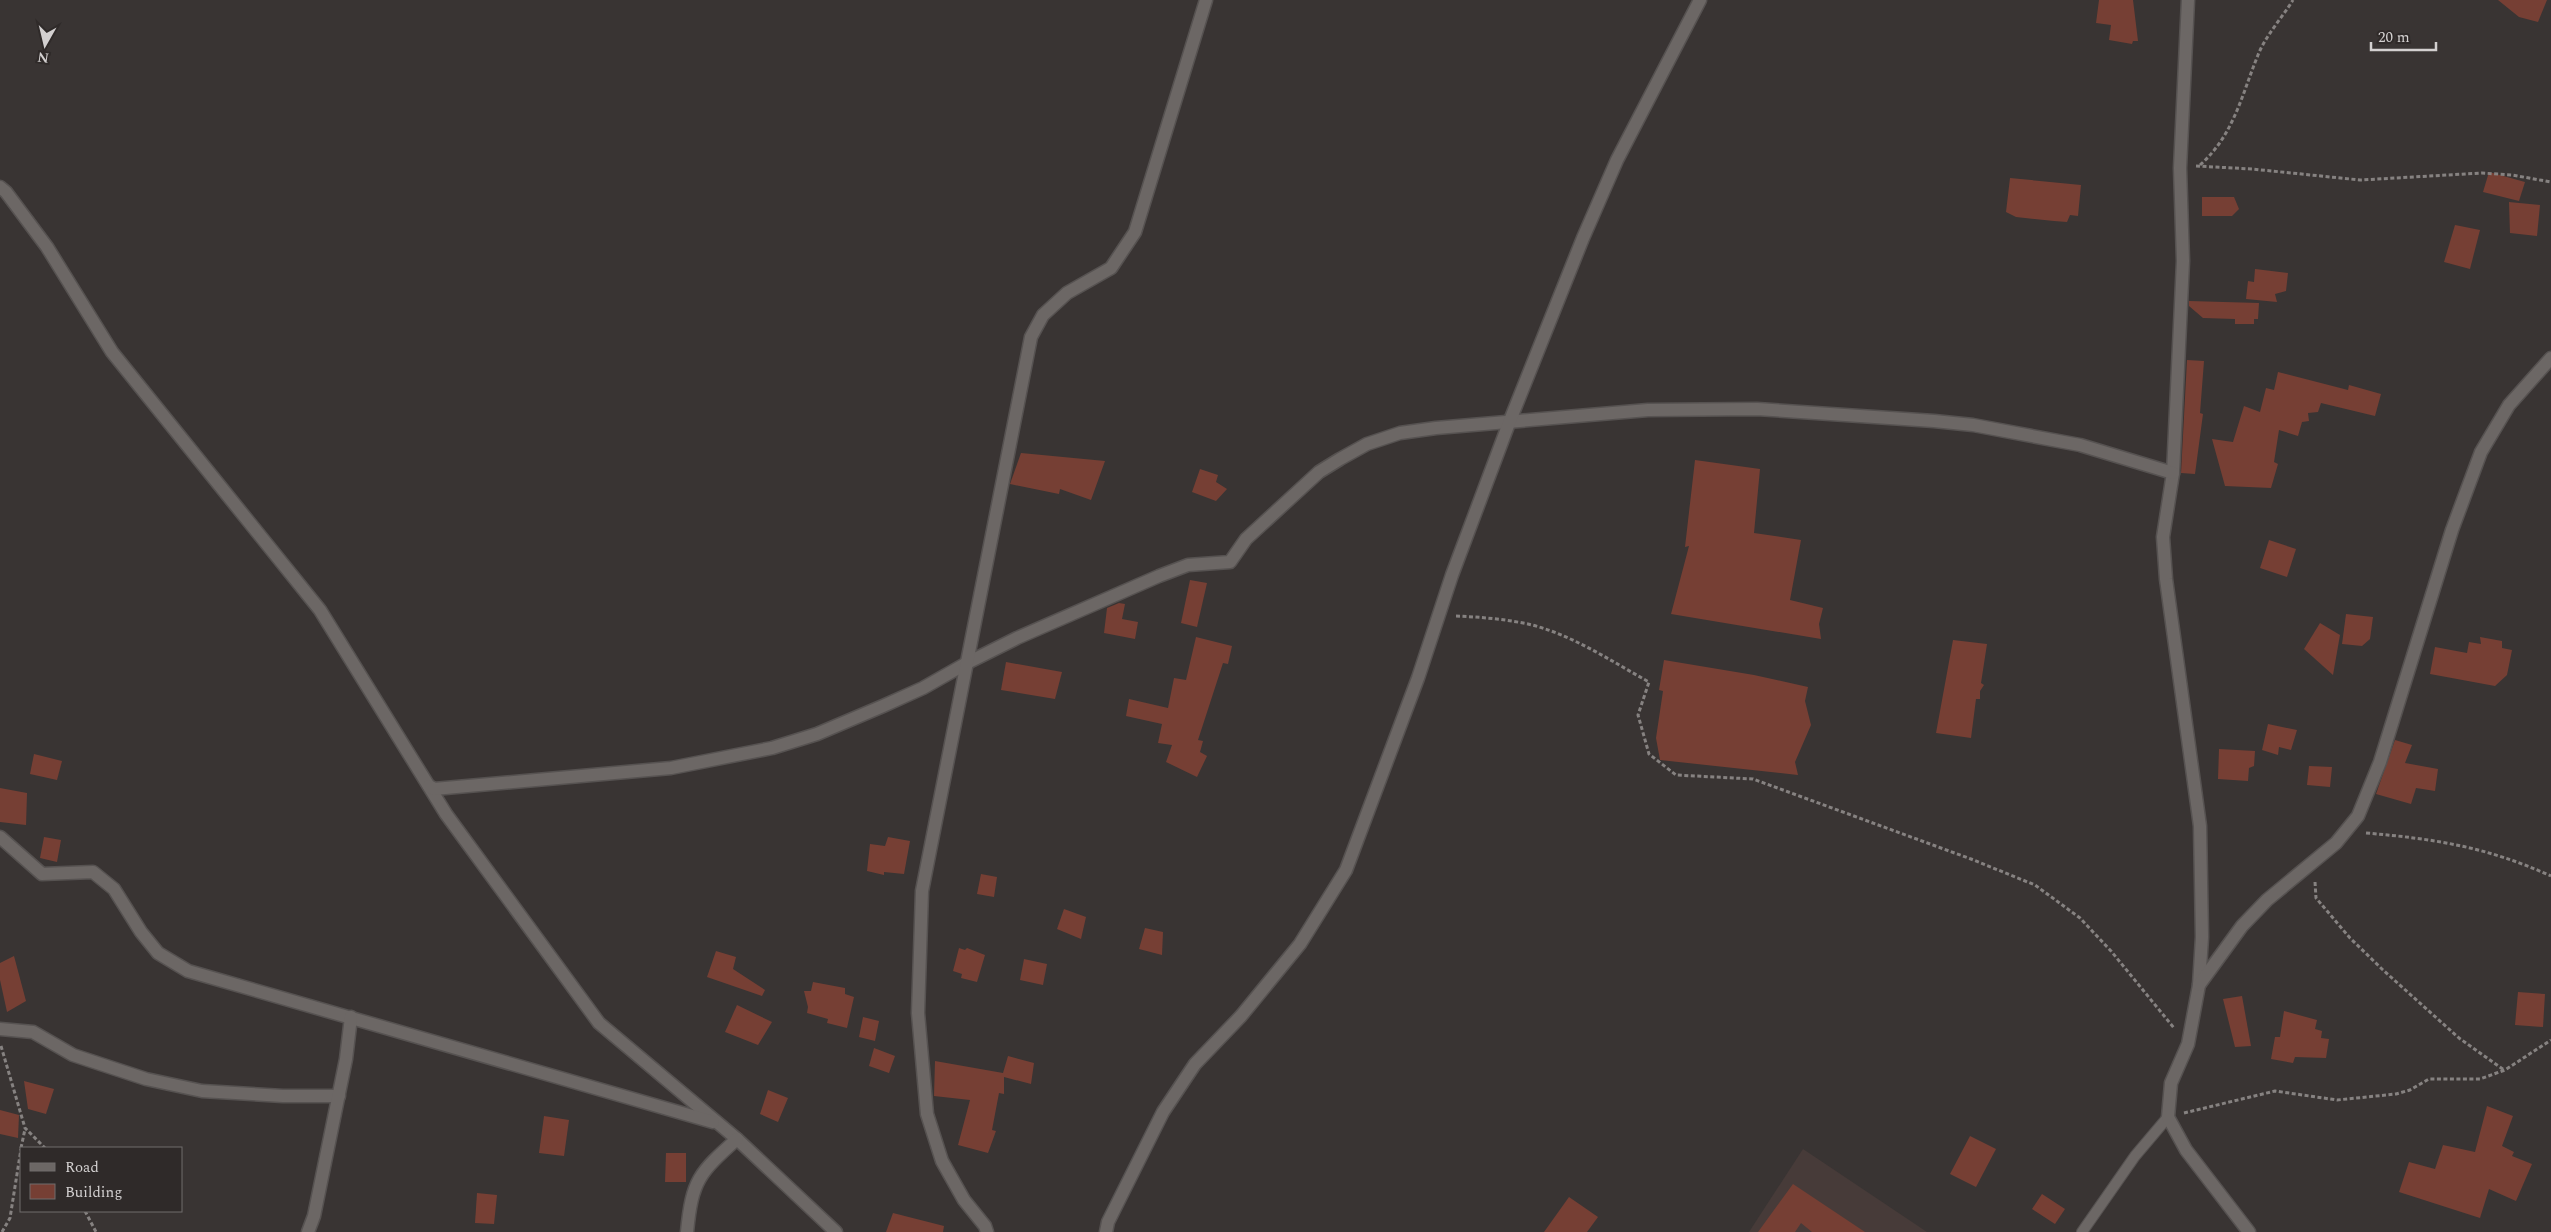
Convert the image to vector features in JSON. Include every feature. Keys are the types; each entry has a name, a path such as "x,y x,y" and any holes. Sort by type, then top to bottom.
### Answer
{"street":[{"path":"987,1232 985,1226 964,1200 942,1161 928,1114 918,1013 922,891 1031,336 1043,315 1067,293 1111,268 1135,232 1206,0"},
{"path":"1106,1232 1108,1222 1162,1112 1195,1064 1241,1016 1300,944 1346,870 1418,678 1509,423 1583,238 1617,160 1700,0"},
{"path":"2188,0 2180,168 2183,261 2173,473 2163,537 2166,579 2200,826 2202,884 2200,985 2188,1044 2172,1083 2168,1117 2186,1150 2249,1232"},
{"path":"0,187 6,192 47,247 112,352 320,610 446,814 599,1023 737,1139 836,1232"},
{"path":"2200,985 2242,926 2268,900 2336,843 2358,816 2380,762 2452,530 2481,452 2510,405 2551,358"},
{"path":"429,786 434,790 671,768 772,748 817,734 923,688 967,663 1057,620 1159,576 1188,565 1230,562 1246,539 1320,472 1367,444 1409,432 1648,410 1757,409 1889,417 1973,425 2080,445 2173,473"},
{"path":"0,837 42,874 93,872 114,889 141,932 158,953 188,971 718,1123"},
{"path":"308,1232 314,1216 339,1096 351,1017"},
{"path":"0,1029 33,1032 73,1055 146,1079 202,1091 283,1096 339,1096"},
{"path":"687,1232 693,1190 707,1165 737,1139"}],"lane":[{"path":"2082,1232 2135,1156 2168,1117"}],"path":[{"path":"2200,165 2221,142 2233,123 2258,54 2293,0"},
{"path":"2180,168 2200,165 2360,180 2482,173 2512,175 2551,182"},
{"path":"1439,615 1494,618 1530,624 1580,644 1649,682 1638,715 1648,754 1676,775 1753,779 1792,796 1971,859 2035,885 2080,918 2111,951 2188,1044"},
{"path":"2346,832 2409,836 2467,846 2512,859 2551,876"},
{"path":"2314,861 2316,898 2350,938 2459,1038 2505,1070"},
{"path":"2168,1117 2275,1091 2337,1100 2396,1094 2410,1090 2429,1079 2480,1079 2505,1070 2551,1040"},
{"path":"0,1043 25,1128 43,1147"},
{"path":"21,1147 25,1128"},
{"path":"2,1232 10,1218 20,1155"},
{"path":"86,1212 96,1232"}],"shaded area":[{"path":"1803,1149 1927,1232 1749,1232"}],"building":[{"path":"2099,0 2133,0 2138,41 2133,41 2132,44 2109,40 2111,25 2096,23"},
{"path":"2498,0 2547,0 2538,22 2519,17"},
{"path":"2489,172 2525,182 2519,201 2483,192"},
{"path":"2010,178 2081,185 2078,216 2070,215 2067,222 2016,217 2006,212"},
{"path":"2202,197 2234,197 2239,209 2232,216 2202,216"},
{"path":"2509,202 2540,205 2537,236 2510,233"},
{"path":"2455,225 2480,230 2470,269 2444,262"},
{"path":"2255,269 2288,273 2286,291 2275,294 2277,302 2246,299 2248,281 2254,282"},
{"path":"2189,301 2259,303 2258,319 2254,319 2254,324 2235,324 2235,319 2203,318 2189,306"},
{"path":"2187,360 2204,361 2200,413 2203,414 2195,474 2181,473"},
{"path":"2278,372 2348,390 2349,385 2381,394 2375,416 2321,403 2318,412 2308,413 2309,421 2302,422 2298,436 2279,430 2274,462 2278,464 2271,488 2225,486 2212,439 2233,442 2244,406 2260,412 2266,388 2274,390"},
{"path":"1021,453 1105,461 1091,500 1060,489 1059,494 1010,484"},
{"path":"1695,460 1760,469 1754,533 1801,540 1790,600 1823,608 1819,624 1821,639 1671,614 1689,546 1685,547"},
{"path":"1200,469 1218,475 1216,482 1227,489 1216,501 1192,492"},
{"path":"2269,540 2296,549 2287,577 2260,568"},
{"path":"1190,580 1207,583 1197,627 1181,623"},
{"path":"1119,603 1125,604 1122,619 1138,622 1135,639 1104,633 1107,608"},
{"path":"2346,614 2373,617 2370,639 2362,646 2342,644"},
{"path":"2320,623 2340,635 2333,675 2304,649"},
{"path":"1196,637 1232,646 1228,664 1223,663 1198,740 1203,741 1200,752 1207,756 1197,777 1166,762 1172,745 1158,743 1162,724 1126,716 1129,699 1168,708 1174,678 1186,680"},
{"path":"2480,637 2502,641 2502,648 2512,650 2507,675 2495,686 2430,674 2435,647 2467,653 2469,642 2481,644"},
{"path":"1953,640 1987,644 1981,683 1984,685 1980,691 1980,699 1976,699 1971,738 1936,733"},
{"path":"1664,660 1754,675 1808,687 1805,701 1811,725 1795,762 1798,775 1660,760 1656,738 1663,691 1659,690"},
{"path":"1006,662 1062,672 1055,699 1001,690"},
{"path":"2268,724 2297,730 2291,750 2279,747 2278,755 2262,750"},
{"path":"2395,740 2412,745 2405,763 2438,769 2435,791 2416,788 2411,804 2376,794"},
{"path":"2219,749 2255,751 2254,766 2249,768 2248,781 2218,779"},
{"path":"34,754 62,761 57,780 30,774"},
{"path":"2309,766 2332,767 2330,787 2307,785"},
{"path":"0,788 27,793 26,825 0,822"},
{"path":"44,837 61,840 57,862 40,858"},
{"path":"888,837 910,841 904,874 884,872 884,875 867,871 870,844 885,846"},
{"path":"981,874 997,877 994,897 977,894"},
{"path":"1064,909 1086,917 1081,939 1057,929"},
{"path":"1145,928 1163,932 1162,955 1139,949"},
{"path":"959,948 965,950 967,948 985,955 977,982 961,978 962,974 953,971"},
{"path":"716,951 736,957 733,969 765,990 762,996 707,977"},
{"path":"14,956 26,1001 7,1012 0,980 0,963"},
{"path":"1024,959 1047,964 1043,985 1020,980"},
{"path":"813,982 845,988 845,994 854,997 847,1028 827,1023 828,1019 807,1013 808,1007 804,991 811,991"},
{"path":"2518,992 2545,994 2543,1027 2515,1025"},
{"path":"2242,996 2251,1046 2235,1047 2223,999"},
{"path":"737,1005 772,1022 758,1045 725,1032"},
{"path":"2284,1011 2317,1020 2315,1029 2322,1031 2321,1038 2329,1039 2326,1058 2295,1057 2293,1063 2271,1059 2275,1037 2280,1037"},
{"path":"863,1017 879,1021 875,1041 859,1037"},
{"path":"874,1048 895,1056 889,1073 869,1066"},
{"path":"1008,1056 1034,1063 1031,1084 1004,1077 1004,1094 999,1093 992,1130 996,1131 988,1153 958,1145 970,1100 934,1096 935,1061 1003,1073"},
{"path":"24,1081 54,1089 46,1114 28,1109"},
{"path":"768,1090 788,1098 778,1122 760,1114"},
{"path":"2487,1106 2513,1116 2502,1146 2514,1152 2512,1156 2532,1164 2516,1201 2489,1189 2480,1218 2399,1192 2409,1162 2435,1169 2443,1145 2475,1152"},
{"path":"0,1110 19,1115 18,1138 0,1134"},
{"path":"544,1116 569,1120 564,1156 539,1153"},
{"path":"1970,1136 1996,1149 1976,1187 1950,1174"},
{"path":"666,1153 686,1153 686,1182 665,1182"},
{"path":"1793,1184 1865,1232 1812,1232 1801,1223 1795,1232 1758,1232"},
{"path":"477,1193 497,1195 494,1224 475,1223"},
{"path":"2042,1194 2065,1209 2055,1224 2032,1209"},
{"path":"1569,1197 1598,1217 1587,1232 1544,1232"},
{"path":"893,1213 944,1226 943,1232 886,1232"}]}
